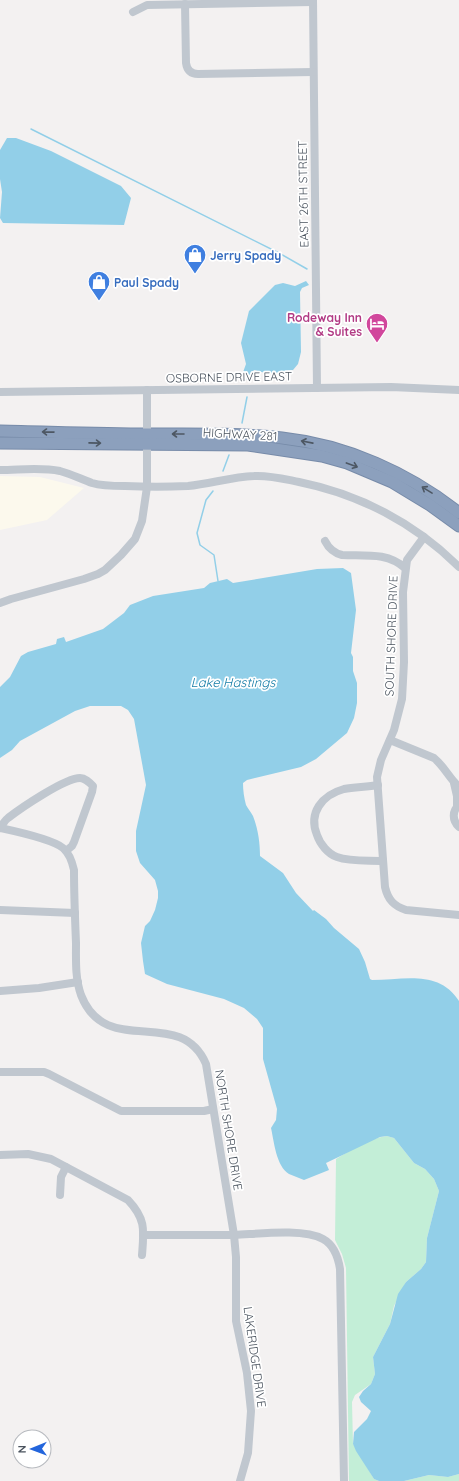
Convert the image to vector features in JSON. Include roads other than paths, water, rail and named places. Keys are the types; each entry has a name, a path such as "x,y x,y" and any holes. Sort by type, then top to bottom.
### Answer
{"highway":[{"name":"HIGHWAY 281","path":"0,431 248,445 322,456 359,468 392,482 430,505 459,526"},
{"name":"HIGHWAY 281","path":"0,443 243,435 283,438 325,446 364,459 429,491 459,513"}],"street":[{"path":"134,12 147,5 312,1"},
{"name":"EAST 26TH STREET","path":"312,1 317,388"},
{"path":"185,4 186,62 191,73 313,72"},
{"name":"OSBORNE DRIVE EAST","path":"0,392 391,387 459,390"},
{"path":"0,603 84,579 105,570 128,548 139,530 145,510 147,487 147,390"},
{"path":"0,470 53,470 67,473 101,485 147,487 188,486 256,476 291,480 340,492 394,517 437,546 459,567"},
{"name":"SOUTH SHORE DRIVE","path":"424,537 407,560 405,568 403,592 404,662 402,699 394,730 379,767 378,786 383,861 386,893 394,905 406,910 459,915"},
{"path":"325,542 336,554 386,557 405,568"},
{"path":"390,740 434,758 440,763 457,785 458,806 453,818 459,827"},
{"path":"81,778 88,781 93,786 92,792 74,842 66,851 57,844 0,828 6,819 53,789 71,780 81,778"},
{"path":"378,786 344,789 336,792 321,802 313,818 319,841 330,853 337,857 383,861"},
{"name":"NORTH SHORE DRIVE","path":"66,851 72,862 74,870 78,982 85,1003 96,1016 112,1026 129,1031 175,1035 191,1042 202,1055 206,1064 234,1235"},
{"path":"0,910 75,913"},
{"path":"0,991 39,988 78,982"},
{"path":"0,1072 44,1072 121,1111 204,1111 213,1109"},
{"path":"0,1155 28,1154 42,1156 128,1200 137,1210 142,1222 144,1235 142,1255"},
{"path":"60,1195 61,1177 66,1167"},
{"path":"144,1235 308,1233 322,1238 329,1243 337,1255 340,1269 344,1481"},
{"name":"LAKERIDGE DRIVE","path":"234,1235 236,1264 236,1321 247,1373 251,1411 248,1453 240,1481"}],"water":[{"path":"7,138 16,138 51,151 121,186 131,198 124,225 3,223 0,218 2,192 0,179 0,150"},
{"path":"306,281 309,285 302,288 300,292 301,352 298,364 293,370 269,374 254,370 246,380 242,375 246,364 241,343 249,311 275,285 283,283 295,286"},
{"name":"Lake Hastings","path":"343,568 351,573 356,610 351,653 353,657 353,671 357,683 357,703 354,718 347,733 316,759 301,767 247,780 243,783 243,791 246,805 253,816 256,826 260,856 283,873 296,893 313,911 314,910 326,919 334,928 359,949 370,979 420,978 431,980 441,984 451,991 459,1001 459,1474 448,1477 429,1475 404,1481 379,1481 374,1479 353,1444 354,1432 367,1419 371,1411 361,1402 359,1397 371,1384 375,1374 373,1357 390,1324 398,1294 406,1282 421,1269 426,1262 427,1238 439,1191 434,1179 425,1169 414,1163 394,1138 387,1136 380,1137 326,1163 329,1170 304,1180 289,1174 278,1159 271,1128 276,1120 277,1109 263,1059 263,1028 257,1019 244,1008 224,999 167,984 145,974 141,943 145,926 150,921 155,910 158,891 155,880 140,863 136,851 136,831 146,785 134,719 128,710 121,706 90,706 75,711 20,741 12,750 0,758 0,687 10,677 21,656 28,652 56,644 57,639 64,637 66,642 103,629 124,613 130,605 153,596 204,588 210,583 227,579 233,583 317,569"}],"waterway":[{"path":"31,129 279,253 307,269"},
{"path":"242,423 247,397"},
{"path":"223,471 229,455"},
{"path":"213,491 206,500 197,533 200,545 214,555 218,581"}],"place":[{"name":"Jerry Spady","path":"195,274"},
{"name":"Paul Spady","path":"99,302"},
{"name":"Rodeway Inn & Suites","path":"377,344"}]}
